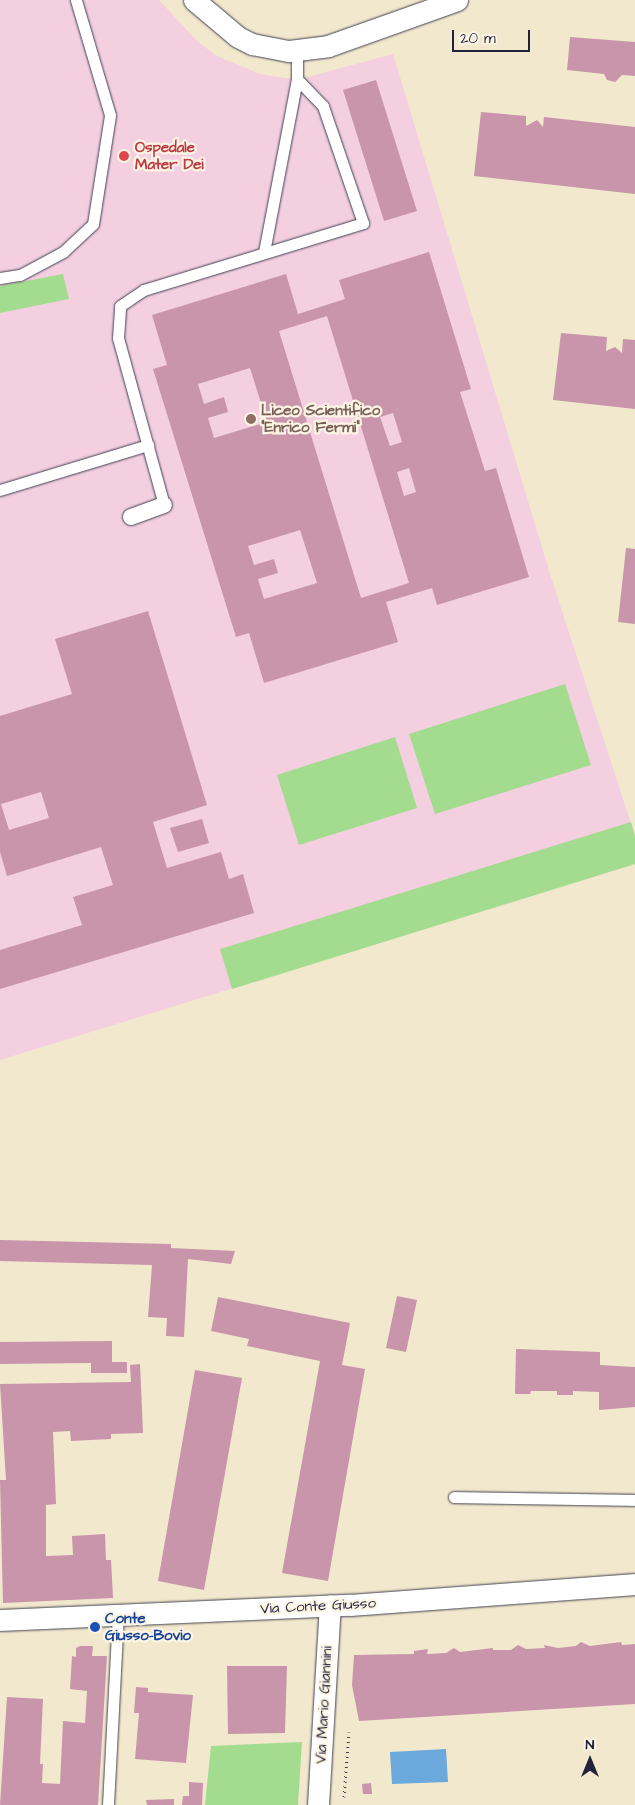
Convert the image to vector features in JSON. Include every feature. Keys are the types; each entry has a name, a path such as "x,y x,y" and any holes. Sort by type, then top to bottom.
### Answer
{"street":[{"path":"194,0 214,20 252,44 297,50 328,46 457,0"},
{"path":"131,517 164,505"},
{"name":"Via Conte Giusso","path":"0,1620 330,1605 635,1584"},
{"name":"Via Mario Giannini","path":"318,1805 330,1605"}],"lane":[{"path":"0,278 20,275 63,252 93,224 110,115 76,0"},
{"path":"264,252 297,79 297,50"},
{"path":"164,505 118,338 120,306 144,290 363,223 323,106 297,79"},
{"path":"0,490 148,445"},
{"path":"454,1497 635,1500"},
{"path":"108,1805 118,1615"}],"shaded area":[{"path":"0,0 159,0 198,42 217,56 260,74 285,78 304,78 393,54 551,577 635,836 635,864 0,1060"}],"green space":[{"path":"63,274 69,299 0,313 0,286"},
{"path":"565,684 591,765 435,814 409,734"},
{"path":"395,737 417,808 299,845 277,775"},
{"path":"631,822 635,836 635,864 232,989 220,949"},
{"path":"302,1742 298,1805 205,1805 211,1746"}],"water":[{"path":"446,1749 448,1782 392,1784 390,1752"}],"building":[{"path":"570,37 635,42 635,76 622,75 615,82 607,80 604,74 567,70"},
{"path":"376,80 417,211 384,221 343,90"},
{"path":"481,112 526,116 526,126 537,120 543,127 544,117 635,127 635,194 474,176"},
{"path":"429,252 471,389 460,392 485,471 496,468 529,577 437,605 432,588 386,602 398,642 264,683 249,633 236,637 153,369 167,365 152,315 286,274 298,314 345,299 339,280","holes":["327,316 409,583 361,598 279,331","250,368 267,422 214,438 208,418 228,412 224,397 204,404 198,384","393,413 402,442 390,446 380,417","409,468 416,492 404,496 397,472","300,530 317,583 264,599 258,579 278,573 274,559 254,565 248,546"]},
{"path":"561,333 607,337 606,351 615,347 622,353 623,339 635,340 635,409 553,400"},
{"path":"626,548 635,549 635,624 618,622"},
{"path":"148,611 207,805 153,822 167,868 221,852 229,879 243,874 254,913 0,989 0,950 82,925 73,897 113,885 101,847 7,876 0,852 0,716 72,694 55,639","holes":["41,792 49,818 9,830 1,804"]},
{"path":"202,819 209,843 178,852 170,828"},
{"path":"0,1240 171,1244 171,1248 235,1251 231,1264 188,1259 184,1337 166,1336 167,1318 148,1317 152,1265 0,1261"},
{"path":"397,1296 417,1300 406,1352 386,1348"},
{"path":"218,1297 350,1323 342,1365 365,1369 328,1581 282,1573 320,1361 247,1346 249,1339 211,1331"},
{"path":"112,1341 112,1362 127,1362 127,1373 91,1373 91,1363 0,1364 0,1342"},
{"path":"516,1349 600,1352 600,1365 635,1367 635,1407 599,1410 599,1392 573,1391 573,1395 557,1395 557,1391 531,1391 530,1394 515,1394"},
{"path":"140,1364 143,1433 111,1434 111,1439 71,1441 70,1431 53,1432 56,1504 46,1505 46,1556 73,1555 72,1536 105,1534 106,1560 111,1560 113,1598 3,1603 0,1480 6,1480 0,1384 131,1382 130,1365"},
{"path":"195,1370 242,1378 204,1590 158,1581"},
{"path":"581,1642 590,1646 621,1642 622,1645 635,1644 635,1704 359,1721 352,1685 354,1655 414,1654 414,1651 428,1649 427,1654 446,1653 454,1648 460,1652 493,1648 493,1650 511,1650 518,1645 526,1649 545,1648 544,1645 558,1648 576,1646"},
{"path":"80,1646 93,1646 92,1656 107,1656 98,1805 0,1805 7,1697 43,1699 40,1764 43,1764 42,1783 60,1784 63,1721 85,1723 87,1691 70,1689 72,1656 76,1657 76,1648"},
{"path":"227,1666 287,1666 285,1733 228,1734"},
{"path":"136,1687 148,1688 148,1692 193,1695 186,1763 135,1759 139,1713 134,1713"},
{"path":"189,1782 203,1783 202,1805 182,1805 183,1796 189,1796"},
{"path":"371,1783 372,1794 363,1794 362,1784"},
{"path":"174,1799 174,1805 147,1805 146,1800"}],"place":[{"name":"Ospedale Mater Dei","path":"124,156"},
{"name":"Liceo Scientifico \"Enrico Fermi\"","path":"251,419"},
{"name":"Conte Giusso-Bovio","path":"95,1627"}]}
